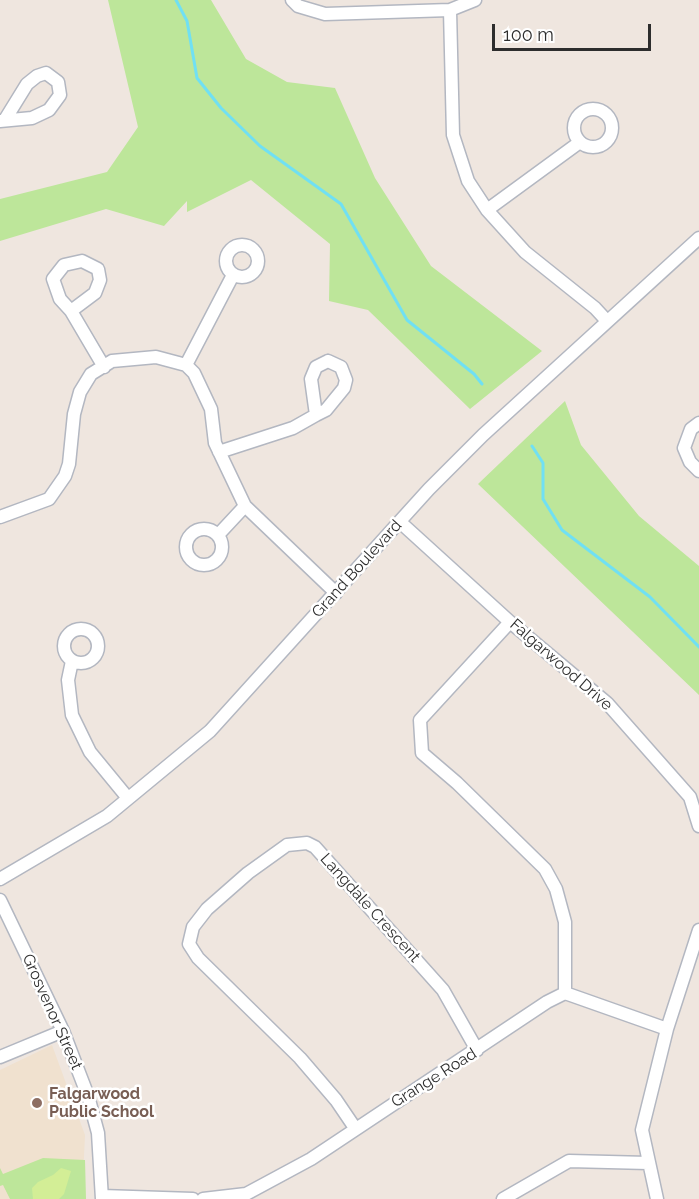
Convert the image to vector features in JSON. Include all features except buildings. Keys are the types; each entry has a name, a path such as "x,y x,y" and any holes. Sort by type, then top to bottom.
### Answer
{"street":[{"path":"292,0 298,6 325,14 391,6 450,10 475,0"},
{"path":"450,10 453,135 468,181 487,210 525,252 596,308 607,321"},
{"path":"46,73 58,82 60,95 49,110 32,117 3,119 27,84 37,76 46,73"},
{"path":"487,210 580,142"},
{"name":"Grand Boulevard","path":"0,879 107,816 210,730 400,522 483,435 699,238"},
{"path":"186,365 233,275"},
{"path":"71,311 104,367"},
{"path":"0,517 25,510 49,499 65,476 80,392 91,374 112,361 156,357 186,365 195,373 211,409 215,443 245,506 336,593"},
{"path":"219,452 293,428 316,415"},
{"path":"699,423 691,429 684,448 690,462 699,471"},
{"path":"218,535 245,506"},
{"name":"Falgarwood Drive","path":"400,522 510,622 607,703 690,797 699,826"},
{"path":"510,622 420,720 422,753 457,783 545,870 556,889 565,922 565,993 667,1029"},
{"path":"72,661 68,680 72,715 90,752 127,797"},
{"name":"Langdale Crescent","path":"355,1128 300,1058 198,958 189,944 193,927 207,909 248,873 287,844 307,843 323,856 443,990 477,1050"},
{"name":"Grosvenor Street","path":"0,900 63,1031 88,1096 98,1133 102,1198"},
{"path":"657,1199 642,1130 667,1029 699,930"},
{"name":"Grange Road","path":"203,1199 246,1197 310,1160 547,1002 565,993"},
{"path":"0,1057 63,1031"},
{"path":"503,1199 568,1161 648,1163"},
{"path":"102,1198 193,1199"}],"shaded area":[{"name":"Falgarwood Public School","path":"52,1045 85,1135 82,1199 0,1199 0,1070"}],"green space":[{"path":"108,0 211,0 246,59 287,82 335,88 375,178 431,266 542,351 470,409 368,310 329,301 330,244 251,180 187,212 187,201 164,226 106,209 0,241 0,199 107,172 138,127"},
{"path":"565,401 581,445 639,516 699,566 699,695 478,484"},
{"path":"43,1158 85,1160 86,1199 10,1199 3,1185 0,1186 0,1168 3,1174"},
{"path":"61,1168 71,1171 64,1194 59,1199 33,1199 32,1188"}],"waterway":[{"path":"176,0 187,21 197,78 221,108 260,146 341,204 407,320 474,374 482,384"},
{"path":"532,446 543,463 543,499 562,530 650,597 699,647"}],"place":[{"name":"Falgarwood Public School","path":"37,1103"}]}
